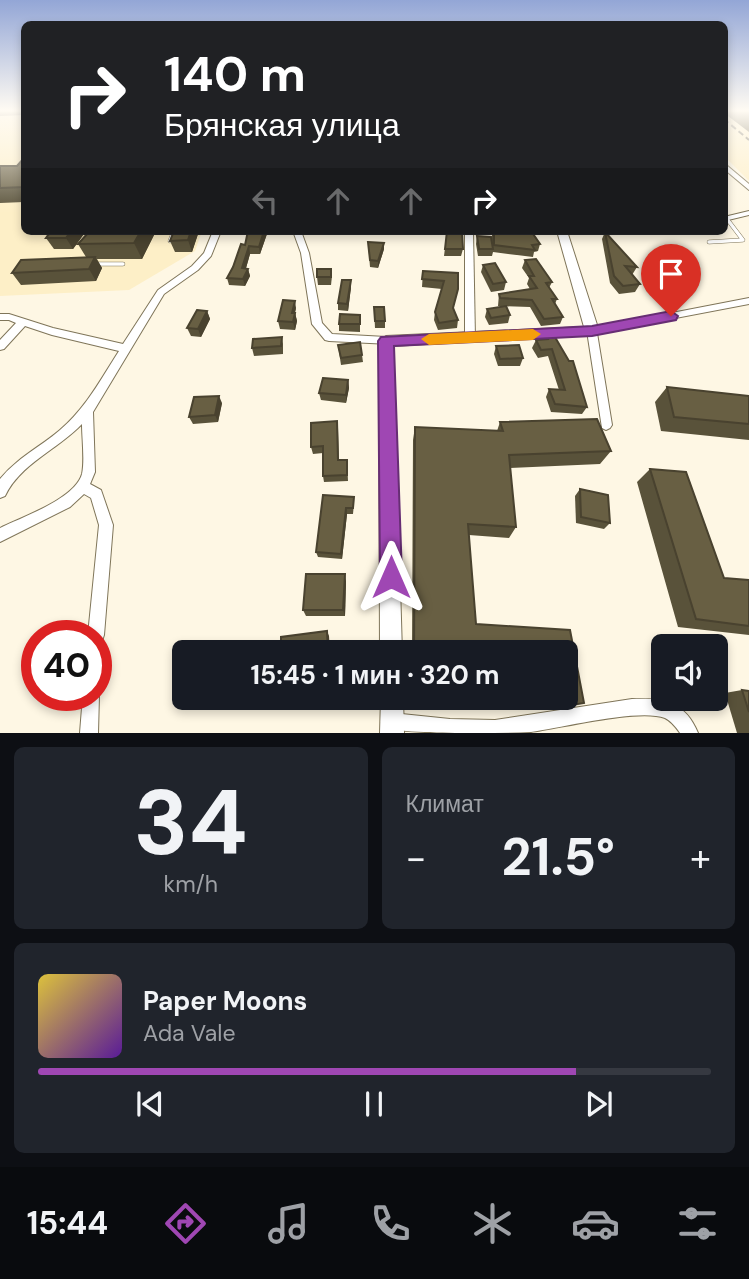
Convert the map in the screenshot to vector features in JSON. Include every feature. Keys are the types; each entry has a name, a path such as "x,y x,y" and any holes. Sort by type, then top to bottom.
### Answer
{"street":[{"path":"728,169 749,188"},
{"path":"728,219 749,213"},
{"path":"0,492 3,484 14,473 65,434 87,411 161,292 195,268 208,254 216,235"},
{"path":"299,235 306,253 317,324 329,337 386,341 592,331 749,301"},
{"path":"469,235 470,338"},
{"path":"563,235 592,331 606,425"},
{"path":"0,317 124,348"},
{"path":"0,346 24,321"},
{"path":"386,341 391,640"},
{"path":"0,535 65,503 83,487 89,471 87,411"},
{"path":"83,487 96,495 106,525 97,620"},
{"path":"392,710 392,728 506,727 640,708 663,709 687,727"},
{"path":"89,733 91,711"}],"lane":[{"path":"728,220 749,248"},
{"path":"170,241 172,235"},
{"path":"709,243 743,240"},
{"path":"85,264 123,264"}],"shaded area":[{"path":"0,144 21,144 21,235 201,235 195,251 129,290 0,296"},
{"path":"728,144 749,144 749,181 728,160"}],"building":[{"path":"21,161 21,187 0,188 0,166 17,166"},
{"path":"48,235 68,235 66,238 46,238"},
{"path":"86,235 139,235 134,243 78,244"},
{"path":"172,235 190,235 188,240 170,241"},
{"path":"247,235 263,235 259,247 249,246 242,268 248,269 243,279 227,278 241,244 245,245"},
{"path":"447,235 462,235 463,249 445,249"},
{"path":"494,235 534,235 540,244 532,245 535,250 494,245"},
{"path":"606,235 637,267 625,266 640,284 623,286 614,276"},
{"path":"477,236 491,237 493,249 479,249"},
{"path":"368,242 384,243 378,261 370,260"},
{"path":"95,257 89,269 12,273 21,260"},
{"path":"536,259 552,282 546,283 557,299 552,299 563,317 544,319 532,300 500,298 499,294 537,288 529,276 534,276 525,260"},
{"path":"495,263 506,282 493,284 483,265"},
{"path":"317,269 331,269 331,277 317,277"},
{"path":"423,271 458,273 458,289 453,308 458,320 439,323 435,312 444,281 422,279"},
{"path":"342,280 351,280 347,304 338,303"},
{"path":"283,300 295,301 293,322 278,321"},
{"path":"506,306 510,315 491,318 487,309"},
{"path":"374,307 384,307 385,321 375,321"},
{"path":"197,310 207,311 198,329 187,328"},
{"path":"340,314 360,315 360,324 339,324"},
{"path":"546,332 552,332 569,361 573,361 587,407 555,404 549,389 565,390 552,349 541,350 536,340 548,339"},
{"path":"282,337 281,346 252,348 253,339"},
{"path":"360,342 362,355 341,358 338,345"},
{"path":"519,345 523,358 500,359 496,346"},
{"path":"323,378 348,380 346,395 319,393"},
{"path":"667,387 749,396 749,424 674,417"},
{"path":"219,396 215,415 189,417 194,397"},
{"path":"597,419 611,451 509,455 516,527 468,524 476,624 570,630 572,640 414,640 415,427 503,431 500,422"},
{"path":"337,421 338,460 347,460 347,475 323,476 323,446 311,447 311,423"},
{"path":"650,469 686,472 724,578 749,580 749,626 696,619"},
{"path":"580,489 608,495 610,523 581,517"},
{"path":"323,495 354,497 353,508 346,508 341,554 316,552"},
{"path":"306,574 345,574 343,610 303,610"},
{"path":"327,631 327,640 281,640 281,637"},
{"path":"578,672 584,703 578,704"},
{"path":"742,690 749,691 749,712"}],"slow traffic":[{"path":"429,339 533,334"}],"route":[{"path":"391,577 386,341 592,331 671,316"}]}
